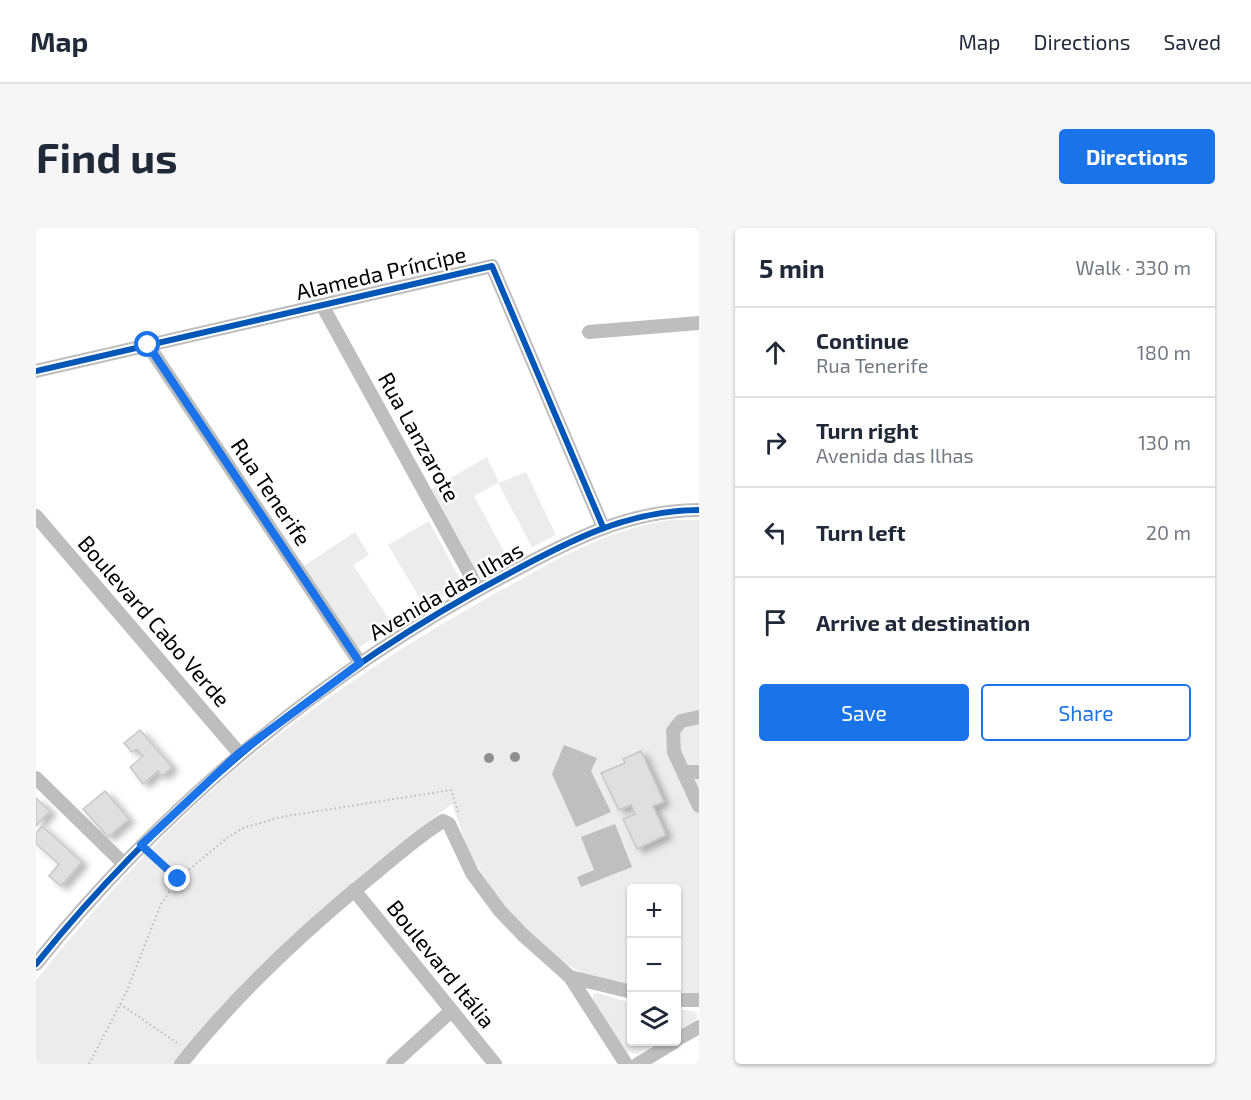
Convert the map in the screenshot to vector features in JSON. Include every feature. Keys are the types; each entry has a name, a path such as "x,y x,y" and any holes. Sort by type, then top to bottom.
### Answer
{"street":[{"name":"Alameda Príncipe","path":"36,371 492,266 603,527"},
{"name":"Rua Lanzarote","path":"322,305 478,589"},
{"path":"589,332 699,323"},
{"name":"Rua Tenerife","path":"148,345 360,663"},
{"name":"Avenida das Ilhas","path":"36,964 123,863 239,753 360,663 478,589 544,554 603,527 652,513 699,510"},
{"name":"Boulevard Cabo Verde","path":"36,516 239,753"},
{"path":"699,717 681,721 673,731 674,752 699,806"},
{"path":"684,772 699,772"},
{"path":"36,778 123,863"},
{"path":"181,1064 267,969 354,890 443,821 449,824 472,873 500,911 570,977 626,1064"},
{"name":"Boulevard Itália","path":"354,890 450,1012 495,1064"},
{"path":"570,977 627,991"},
{"path":"681,1000 699,1000"},
{"path":"393,1064 450,1012"},
{"path":"681,1038 699,1027"},
{"path":"638,1064 667,1046"}],"path":[{"path":"141,845 178,879"},
{"path":"120,1004 191,1052"}],"shaded area":[{"path":"487,457 499,483 526,472 556,535 532,547 498,483 474,496 508,559 480,573 474,573 428,491"},
{"path":"672,520 699,520 699,994 681,994 681,884 627,884 627,985 580,972 563,962 507,912 470,855 452,804 376,863 305,925 237,992 174,1064 36,1064 36,980 131,870 182,818 235,770 330,697 396,653 464,612 582,547 648,524"},
{"path":"429,521 461,581 460,586 425,607 388,545"},
{"path":"355,532 369,555 353,565 393,625 360,647 354,647 301,568"},
{"path":"564,745 597,758 591,771 611,812 576,827 552,774"},
{"path":"615,824 632,867 581,887 577,877 594,870 581,837"},
{"path":"597,993 627,1002 627,1046 654,1046 637,1054 626,1052 593,1005 593,994"},
{"path":"681,1010 693,1011 697,1014 697,1019 681,1029"}],"building":[{"path":"140,730 172,767 162,776 158,771 143,784 130,767 143,756 137,749 132,752 124,743"},
{"path":"641,751 664,802 653,806 666,835 637,849 623,819 635,814 631,805 619,810 601,773 625,763 623,759"},
{"path":"105,791 129,819 108,837 83,809"},
{"path":"36,798 50,811 36,826"},
{"path":"42,826 82,862 61,886 49,876 59,864 36,844 36,833"}],"cycle path":[{"path":"36,371 492,266 603,527"},
{"path":"36,964 86,905 194,796 252,745 313,697 376,653 441,612 577,539 648,515 699,510"}],"route":[{"path":"148,345 360,663 239,753 141,845 178,879"}]}
